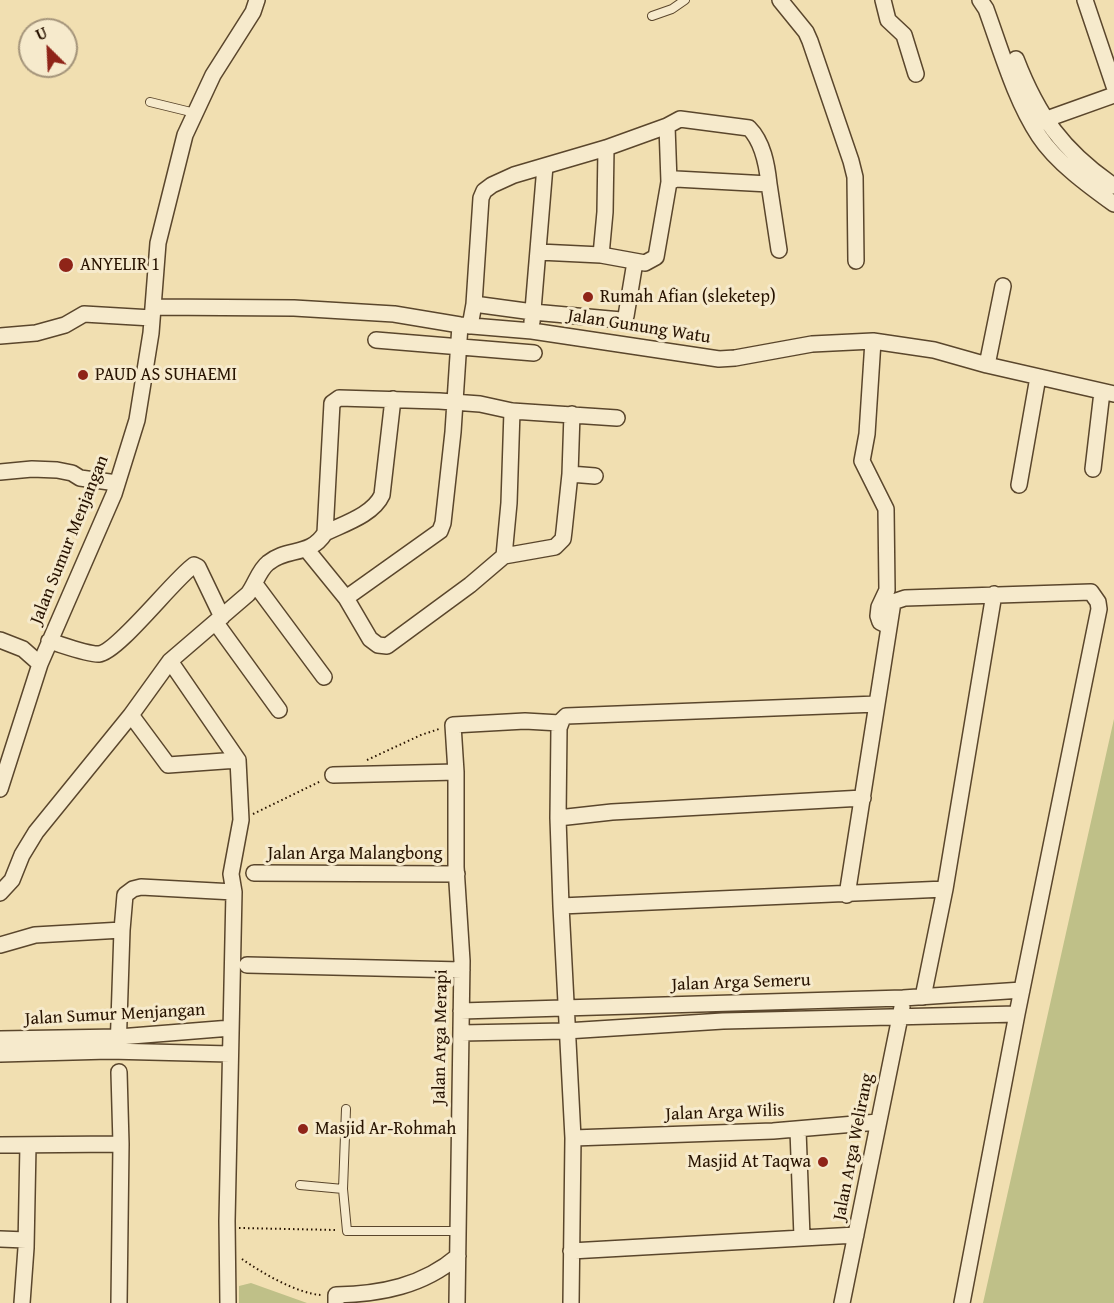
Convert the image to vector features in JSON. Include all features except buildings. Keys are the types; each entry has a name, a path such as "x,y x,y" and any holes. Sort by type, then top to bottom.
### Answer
{"street":[{"name":"Jalan Sumur Menjangan","path":"0,789 40,664 117,483 137,420 152,312 159,238 185,135 213,75 253,12 257,0"},
{"path":"780,0 806,32 810,41 851,161 855,177 856,261"},
{"path":"883,0 888,20 904,35 916,74"},
{"path":"980,0 986,9 1024,110 1040,138 1088,185 1114,204"},
{"path":"993,0 1023,77 1044,120 1067,148 1096,174 1114,186"},
{"path":"1085,0 1110,60 1114,86"},
{"path":"1044,120 1114,95"},
{"path":"346,598 435,537 443,523 459,346 474,304 481,198 484,191 514,175 606,148 680,119 749,128 764,156 769,173 779,250"},
{"path":"539,252 601,255 645,263 656,257 669,182 667,126"},
{"path":"601,255 605,212 606,148"},
{"path":"532,331 545,166"},
{"path":"669,182 676,179 769,184"},
{"path":"474,304 533,312 624,319 635,262"},
{"path":"987,365 1003,286"},
{"name":"Jalan Gunung Watu","path":"0,336 36,333 65,325 84,314 294,308 394,314 465,325 532,331 719,359 812,344 873,341 934,350 987,365 1108,393"},
{"path":"376,340 534,353"},
{"path":"873,341 867,434 862,461 886,509 887,590 879,607 878,616 880,622 888,626"},
{"path":"1019,485 1038,377"},
{"path":"1093,469 1108,393"},
{"path":"0,893 12,880 22,855 36,832 131,715 170,662 248,594 262,569 269,562 307,550 319,543 325,533 333,403 339,398 454,402 480,404 512,411 616,418"},
{"path":"325,533 366,512 380,500 393,399"},
{"path":"504,556 509,503 512,411"},
{"path":"307,550 346,598 370,639 378,645 387,646 470,585 504,556 555,547 559,543 564,531 570,474 572,414"},
{"path":"0,472 32,469 57,470 72,473 80,478 117,483"},
{"path":"570,474 595,476"},
{"path":"49,642 95,654 107,651 153,609 194,565 198,567 219,620 279,710"},
{"path":"255,584 324,677"},
{"path":"847,895 893,602 898,599 994,594 1091,592 1098,602 1099,609 1017,1014 962,1303"},
{"path":"923,997 945,889 994,594"},
{"path":"0,640 22,649 40,664"},
{"path":"170,662 238,760 241,820 231,874 234,892 228,1303"},
{"path":"571,1303 573,1138 566,1031 558,818 560,723 566,716 877,704"},
{"path":"131,715 168,765 238,760"},
{"name":"Jalan Arga Merapi","path":"457,1303 462,970 453,724 525,721 560,723"},
{"path":"333,775 456,772"},
{"path":"558,818 612,812 863,798"},
{"name":"Jalan Arga Malangbong","path":"254,873 457,874"},
{"path":"119,1044 125,895 141,887 234,892"},
{"path":"561,906 945,889"},
{"path":"0,945 35,935 122,930"},
{"path":"247,965 462,970"},
{"name":"Jalan Arga Semeru","path":"461,1011 903,998 1022,990"},
{"name":"Jalan Arga Welirang","path":"842,1303 903,998"},
{"name":"Jalan Arga Semeru","path":"461,1033 566,1031 723,1021 1017,1014"},
{"name":"Jalan Sumur Menjangan","path":"0,1039 119,1044 231,1028"},
{"path":"0,1054 119,1044 230,1054"},
{"path":"119,1072 121,1144 119,1303"},
{"name":"Jalan Arga Wilis","path":"573,1138 798,1130 878,1122"},
{"path":"798,1130 802,1237"},
{"path":"0,1145 121,1144"},
{"path":"22,1303 28,1145"},
{"path":"571,1251 856,1235"},
{"path":"0,1239 26,1240"},
{"path":"336,1299 360,1299 419,1281 443,1269 458,1256"}],"lane":[{"path":"652,16 672,9 685,0"},
{"path":"150,102 195,113"},
{"path":"346,1109 343,1190 347,1231 459,1231"},
{"path":"300,1185 343,1190"}],"path":[{"path":"228,1228 347,1231"},
{"path":"228,1249 258,1270 290,1286 336,1299"}],"green space":[{"path":"1114,719 1114,1303 983,1303"},
{"path":"251,1283 307,1303 239,1303 239,1286"}],"place":[{"name":"ANYELIR 1","path":"66,265"},
{"name":"Rumah Afian (sleketep)","path":"588,297"},
{"name":"PAUD AS SUHAEMI","path":"83,375"},
{"name":"Masjid Ar-Rohmah","path":"303,1129"},
{"name":"Masjid At Taqwa","path":"823,1162"}]}
